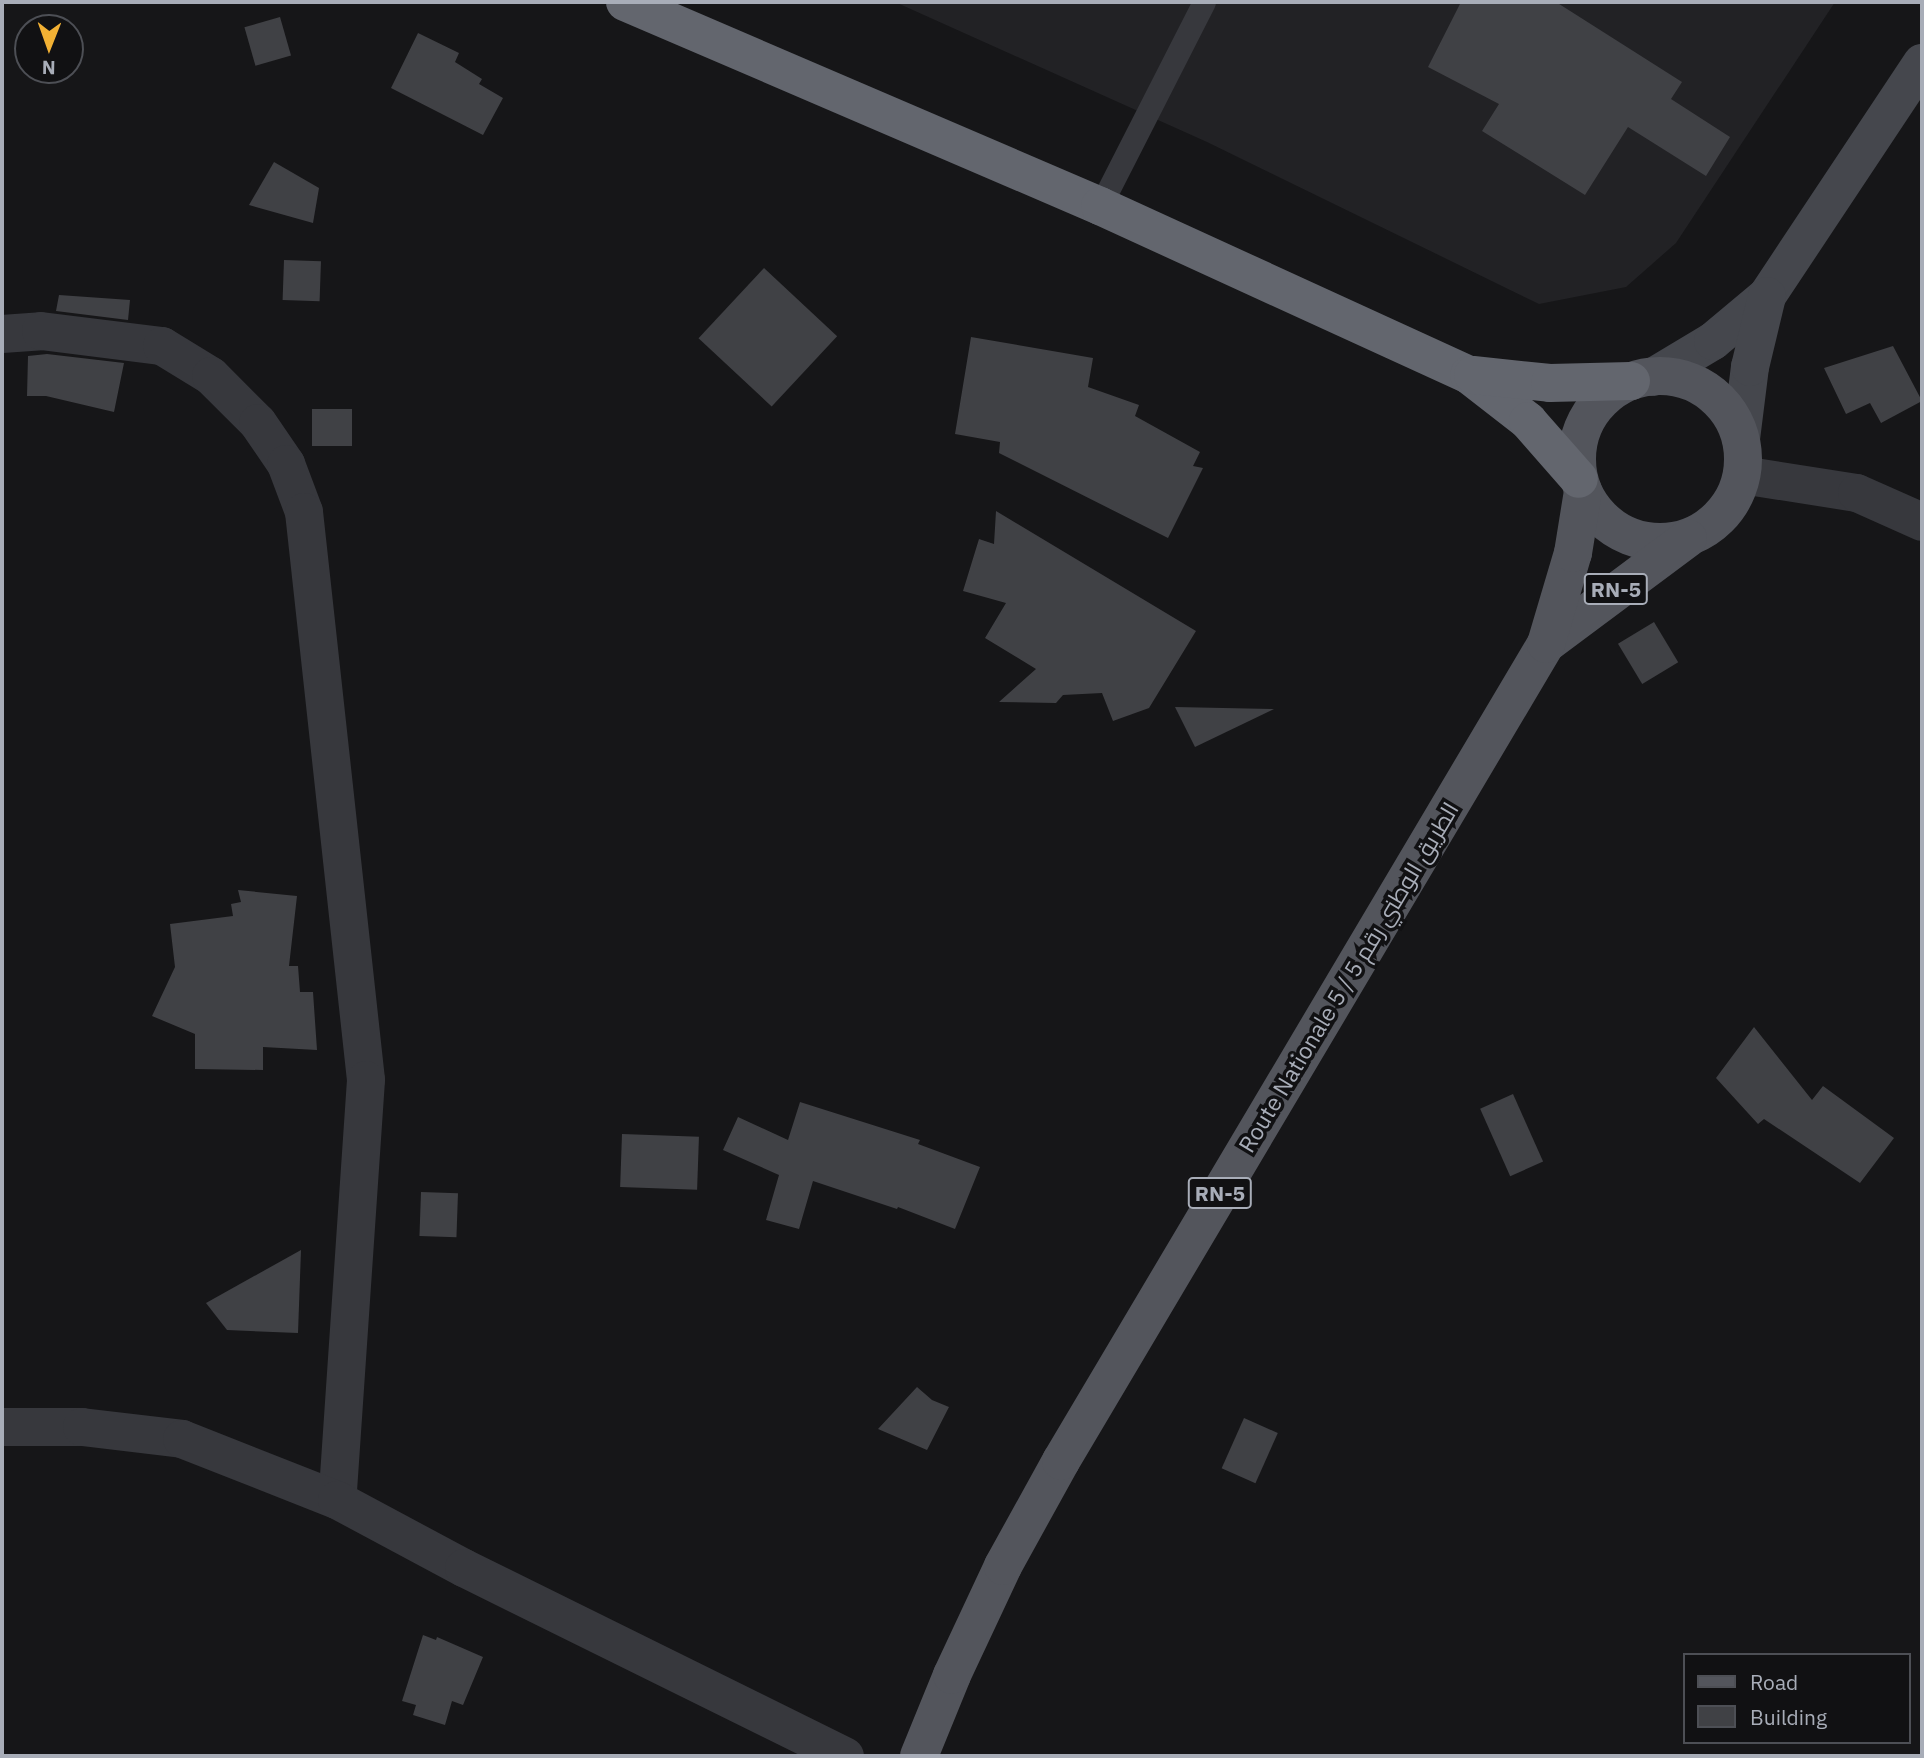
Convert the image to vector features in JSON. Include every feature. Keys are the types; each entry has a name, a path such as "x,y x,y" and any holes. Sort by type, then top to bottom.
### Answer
{"highway":[{"path":"625,2 1100,206 1469,375 1528,421 1581,485"},
{"path":"1469,375 1550,383 1642,379"}],"main road":[{"path":"1767,296 1750,367 1735,496 1724,514 1688,538 1657,542 1626,535 1600,518 1581,485 1576,455 1581,431 1593,410 1609,393 1642,379 1713,341 1767,296 1922,63"},
{"path":"1642,379 1682,379 1709,391 1729,413 1741,457"},
{"name":"RN-5","path":"1546,644 1571,564 1581,485"},
{"name":"RN-5","path":"1546,644 1688,538"},
{"name":"Route Nationale 5 / الطريق الوطني رقم 5","path":"919,1756 952,1675 1003,1566 1061,1461 1546,644"}],"street":[{"path":"2,334 41,331 162,346 211,376 258,423 286,464 304,512 341,828 366,1080 337,1500"},
{"path":"1741,457 1857,493 1922,522"},
{"path":"2,1427 82,1427 182,1440 337,1500 464,1568 845,1756"}],"lane":[{"path":"1100,206 1204,2"}],"shaded area":[{"path":"895,2 1835,2 1676,243 1626,287 1539,304 1207,142"}],"building":[{"path":"1461,2 1556,2 1682,82 1671,99 1730,137 1706,176 1628,127 1585,195 1482,131 1499,104 1428,67"},
{"path":"280,17 291,55 255,66 244,27"},
{"path":"418,33 459,53 455,62 482,79 479,84 503,98 483,135 391,88"},
{"path":"274,162 319,188 313,223 249,205"},
{"path":"284,260 321,261 320,301 283,300"},
{"path":"764,268 837,336 772,406 699,338"},
{"path":"59,295 130,300 128,320 56,311"},
{"path":"971,337 1093,358 1088,387 1139,405 1135,416 1200,452 1193,466 1203,468 1168,538 999,453 1000,442 955,434"},
{"path":"1893,346 1922,401 1881,423 1870,403 1846,414 1824,368"},
{"path":"47,354 124,363 114,412 46,396 27,396 28,356"},
{"path":"312,409 352,409 352,446 312,446"},
{"path":"996,511 1196,631 1149,708 1113,721 1102,693 1063,695 1056,703 999,702 1036,669 985,638 1006,603 963,591 979,539 994,544"},
{"path":"1654,622 1678,662 1642,684 1618,644"},
{"path":"1175,707 1274,709 1195,747"},
{"path":"238,890 297,896 289,966 298,966 300,992 313,992 317,1050 263,1047 263,1070 195,1069 195,1034 152,1016 175,967 170,924 233,916 231,904 241,902"},
{"path":"1754,1027 1812,1100 1823,1086 1894,1138 1860,1183 1764,1119 1758,1124 1716,1078"},
{"path":"1513,1094 1543,1162 1510,1176 1480,1109"},
{"path":"800,1102 920,1140 918,1144 980,1167 955,1229 898,1207 897,1209 813,1181 799,1229 766,1220 779,1175 723,1150 738,1117 788,1140"},
{"path":"622,1134 699,1137 697,1190 620,1187"},
{"path":"421,1192 458,1193 456,1237 419,1236"},
{"path":"301,1250 298,1333 227,1330 206,1303"},
{"path":"917,1387 932,1400 949,1407 927,1450 878,1429"},
{"path":"1244,1418 1278,1433 1255,1483 1222,1468"},
{"path":"423,1635 436,1640 437,1637 483,1657 463,1705 452,1701 445,1725 413,1715 416,1705 402,1701"}]}
